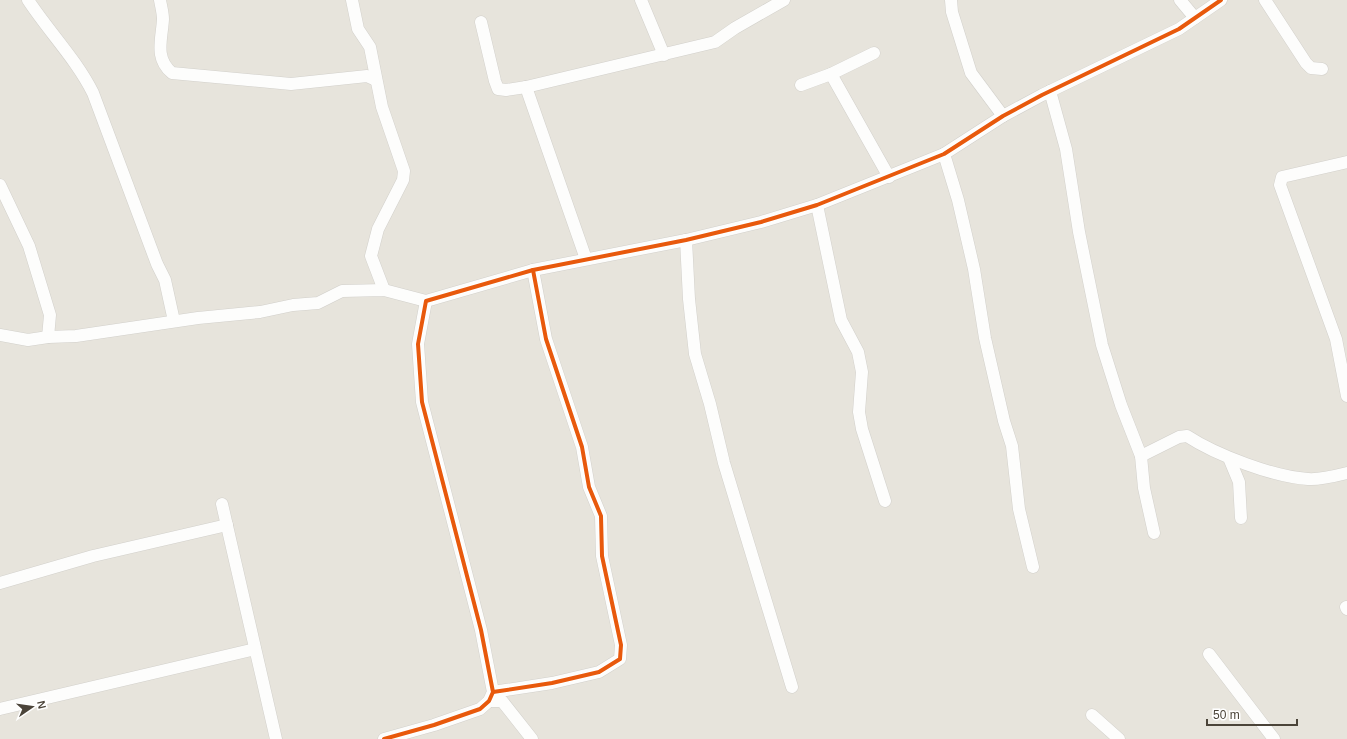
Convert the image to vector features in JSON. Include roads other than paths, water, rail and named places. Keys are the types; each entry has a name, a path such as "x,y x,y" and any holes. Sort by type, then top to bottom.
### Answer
{"street":[{"path":"28,0 43,23 82,70 93,93 157,264 165,280 174,321"},
{"path":"160,0 163,18 160,53 167,68 172,73 291,84 367,76 376,80"},
{"path":"352,0 358,29 370,47 382,107 404,171 403,180 378,229 371,256 384,290"},
{"path":"641,0 664,55"},
{"path":"481,22 495,82 498,88 506,90 664,55 715,42 735,28 784,0"},
{"path":"951,0 952,12 971,74 1003,116"},
{"path":"1180,0 1195,18"},
{"path":"0,335 28,340 48,336 76,336 174,321 260,312 293,305 318,303 342,291 384,290 426,301 533,270 686,240 761,222 817,205 944,154 1003,116 1050,91 1179,29 1221,0"},
{"path":"1265,0 1306,63 1311,68 1322,69"},
{"path":"801,85 831,74 874,53"},
{"path":"831,74 889,177"},
{"path":"526,86 586,259"},
{"path":"1050,91 1066,149 1079,232 1102,345 1121,405 1141,456 1144,488 1154,533"},
{"path":"944,154 958,200 974,269 985,338 1004,421 1012,446 1019,509 1033,567"},
{"path":"1347,162 1282,177 1280,185 1336,339 1347,396"},
{"path":"0,185 29,246 50,315 48,336"},
{"path":"817,205 841,320 858,352 862,372 859,412 885,501"},
{"path":"686,240 689,299 695,354 710,404 724,463 792,687"},
{"path":"384,739 480,710 491,697 600,672 620,659 619,638 602,556 601,516 589,487 582,447 546,339 533,270"},
{"path":"426,301 418,344 422,402 481,630 491,697"},
{"path":"1141,456 1179,437 1188,436 1203,446 1229,458 1278,473 1308,479 1347,473"},
{"path":"1229,458 1239,482 1241,518"},
{"path":"222,504 276,739"},
{"path":"0,582 93,556 227,525"},
{"path":"0,709 255,649"},
{"path":"1208,654 1274,739"},
{"path":"491,697 502,701 532,739"},
{"path":"1092,715 1119,739"}]}
